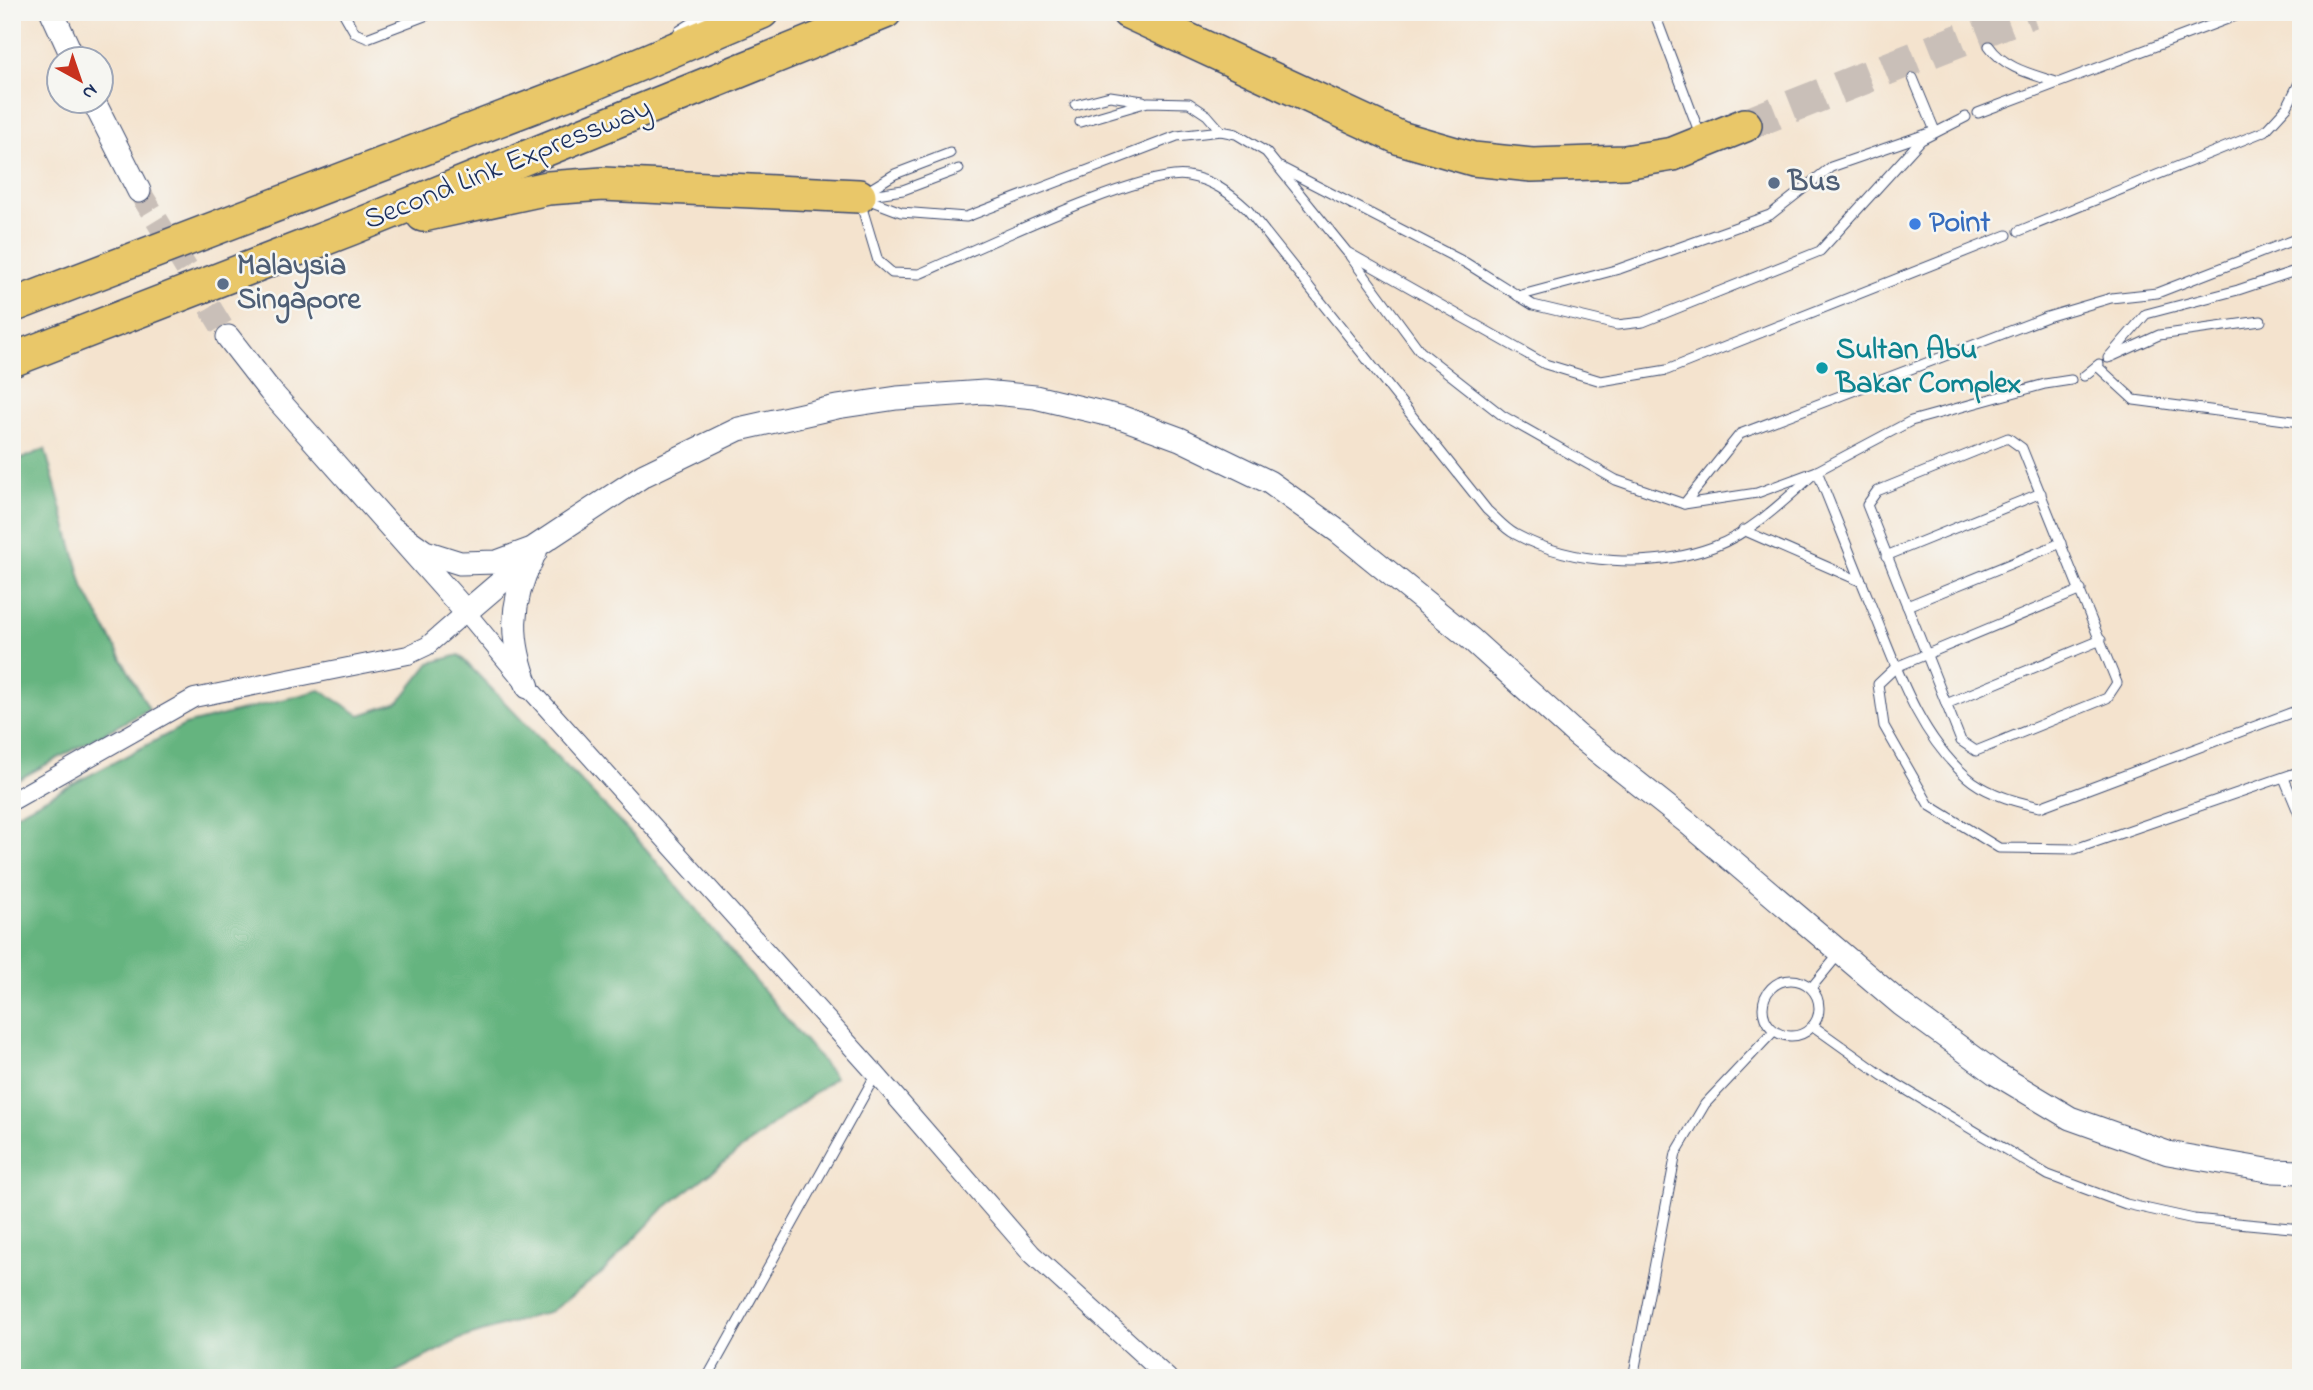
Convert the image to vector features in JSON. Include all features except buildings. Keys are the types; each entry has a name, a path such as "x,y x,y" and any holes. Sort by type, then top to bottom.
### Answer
{"highway":[{"name":"Second Link Expressway","path":"12,306 597,82 762,12"},
{"name":"Second Link Expressway","path":"12,360 352,228 885,12"},
{"path":"1128,12 1400,138 1473,159 1532,165 1625,162 1673,154 1745,125"},
{"path":"352,228 548,188 604,184 859,196"}],"street":[{"path":"52,12 68,46"},
{"path":"101,116 139,191"},
{"path":"228,337 270,391 466,612 528,687 876,1074 1032,1254 1168,1378"},
{"path":"393,529 425,552 460,563 497,562 532,548 644,475 739,429 837,407 897,398 984,392 1035,397 1123,418 1180,439 1269,482 1339,533 1472,640 1577,736 1688,823 1902,1005 1995,1073 2070,1118 2168,1153 2273,1171 2301,1172"},
{"path":"12,801 194,698 408,655 427,646 567,527"},
{"path":"528,687 518,661 513,633 514,605 522,578 535,553"}],"lane":[{"path":"343,12 355,33 367,38 435,12"},
{"path":"664,40 709,12"},
{"path":"1654,12 1703,142"},
{"path":"1978,113 2246,12"},
{"path":"1989,46 1997,58 2008,64 2056,82"},
{"path":"597,82 653,47"},
{"path":"1913,78 1936,131"},
{"path":"2019,231 2265,131 2287,107 2301,79"},
{"path":"1075,106 1110,96 1149,102 1189,103 1207,115 1221,131"},
{"path":"1080,122 1149,102"},
{"path":"1276,165 1466,264 1532,305 1617,325 1643,322 1820,251 1921,140 1966,117"},
{"path":"859,196 901,212 966,217 1177,136 1221,131 1245,139 1266,152 1347,252 1420,351 1503,416 1616,480 1684,504 1757,493 1817,471 1911,421 2045,384 2071,380"},
{"path":"1517,296 1619,269 1770,215 1831,167 1936,131"},
{"path":"859,196 895,174 950,153"},
{"path":"859,196 904,190 959,169"},
{"path":"859,196 878,261 892,273 919,274 1143,181 1187,175 1226,189 1247,209 1487,510 1514,534 1573,557 1637,562 1714,547 1766,517 1817,471"},
{"path":"1347,252 1545,364 1601,381 1667,370 2007,235"},
{"path":"1684,504 1740,434 2047,317 2111,298 2157,293 2301,237"},
{"path":"2108,358 2146,314 2238,290 2301,269"},
{"path":"2084,376 2108,358 2159,335 2261,321"},
{"path":"2097,366 2134,400 2301,422"},
{"path":"2008,438 2022,448 2041,493 2117,683 2112,694 1976,751 1965,746 1946,704 1868,511 1868,499 1877,491 2008,438"},
{"path":"1817,471 1896,667 1926,730 1967,778 1989,791 2040,807 2301,709"},
{"path":"1886,556 2041,493"},
{"path":"1743,530 1862,582"},
{"path":"1907,606 2061,543"},
{"path":"2081,590 1896,667 1878,684 1884,726 1929,805 1998,848 2075,849 2301,771"},
{"path":"1946,704 2101,640"},
{"path":"2284,778 2301,819"},
{"path":"1811,988 1840,953"},
{"path":"1786,980 1800,981 1811,988 1819,1007 1813,1026 1794,1037 1774,1031 1763,1015 1763,1002 1769,990 1786,980"},
{"path":"1813,1026 1883,1076 2048,1175 2126,1204 2194,1219 2301,1229"},
{"path":"1633,1378 1676,1153 1705,1104 1774,1031"},
{"path":"707,1378 876,1074"}],"green space":[{"path":"45,449 84,589 149,709 12,783 12,463"},
{"path":"459,655 646,849 835,1077 662,1210 602,1273 551,1311 462,1338 384,1378 12,1378 12,816 185,725 320,690 360,715 399,702 430,663"}],"tunnel":[{"path":"1745,125 2031,12"},
{"path":"139,191 228,337"}],"place":[{"name":"Bus","path":"1774,183"},
{"name":"Point","path":"1915,224"},
{"name":"Malaysia Singapore","path":"223,284"},
{"name":"Sultan Abu Bakar Complex","path":"1822,368"}]}
